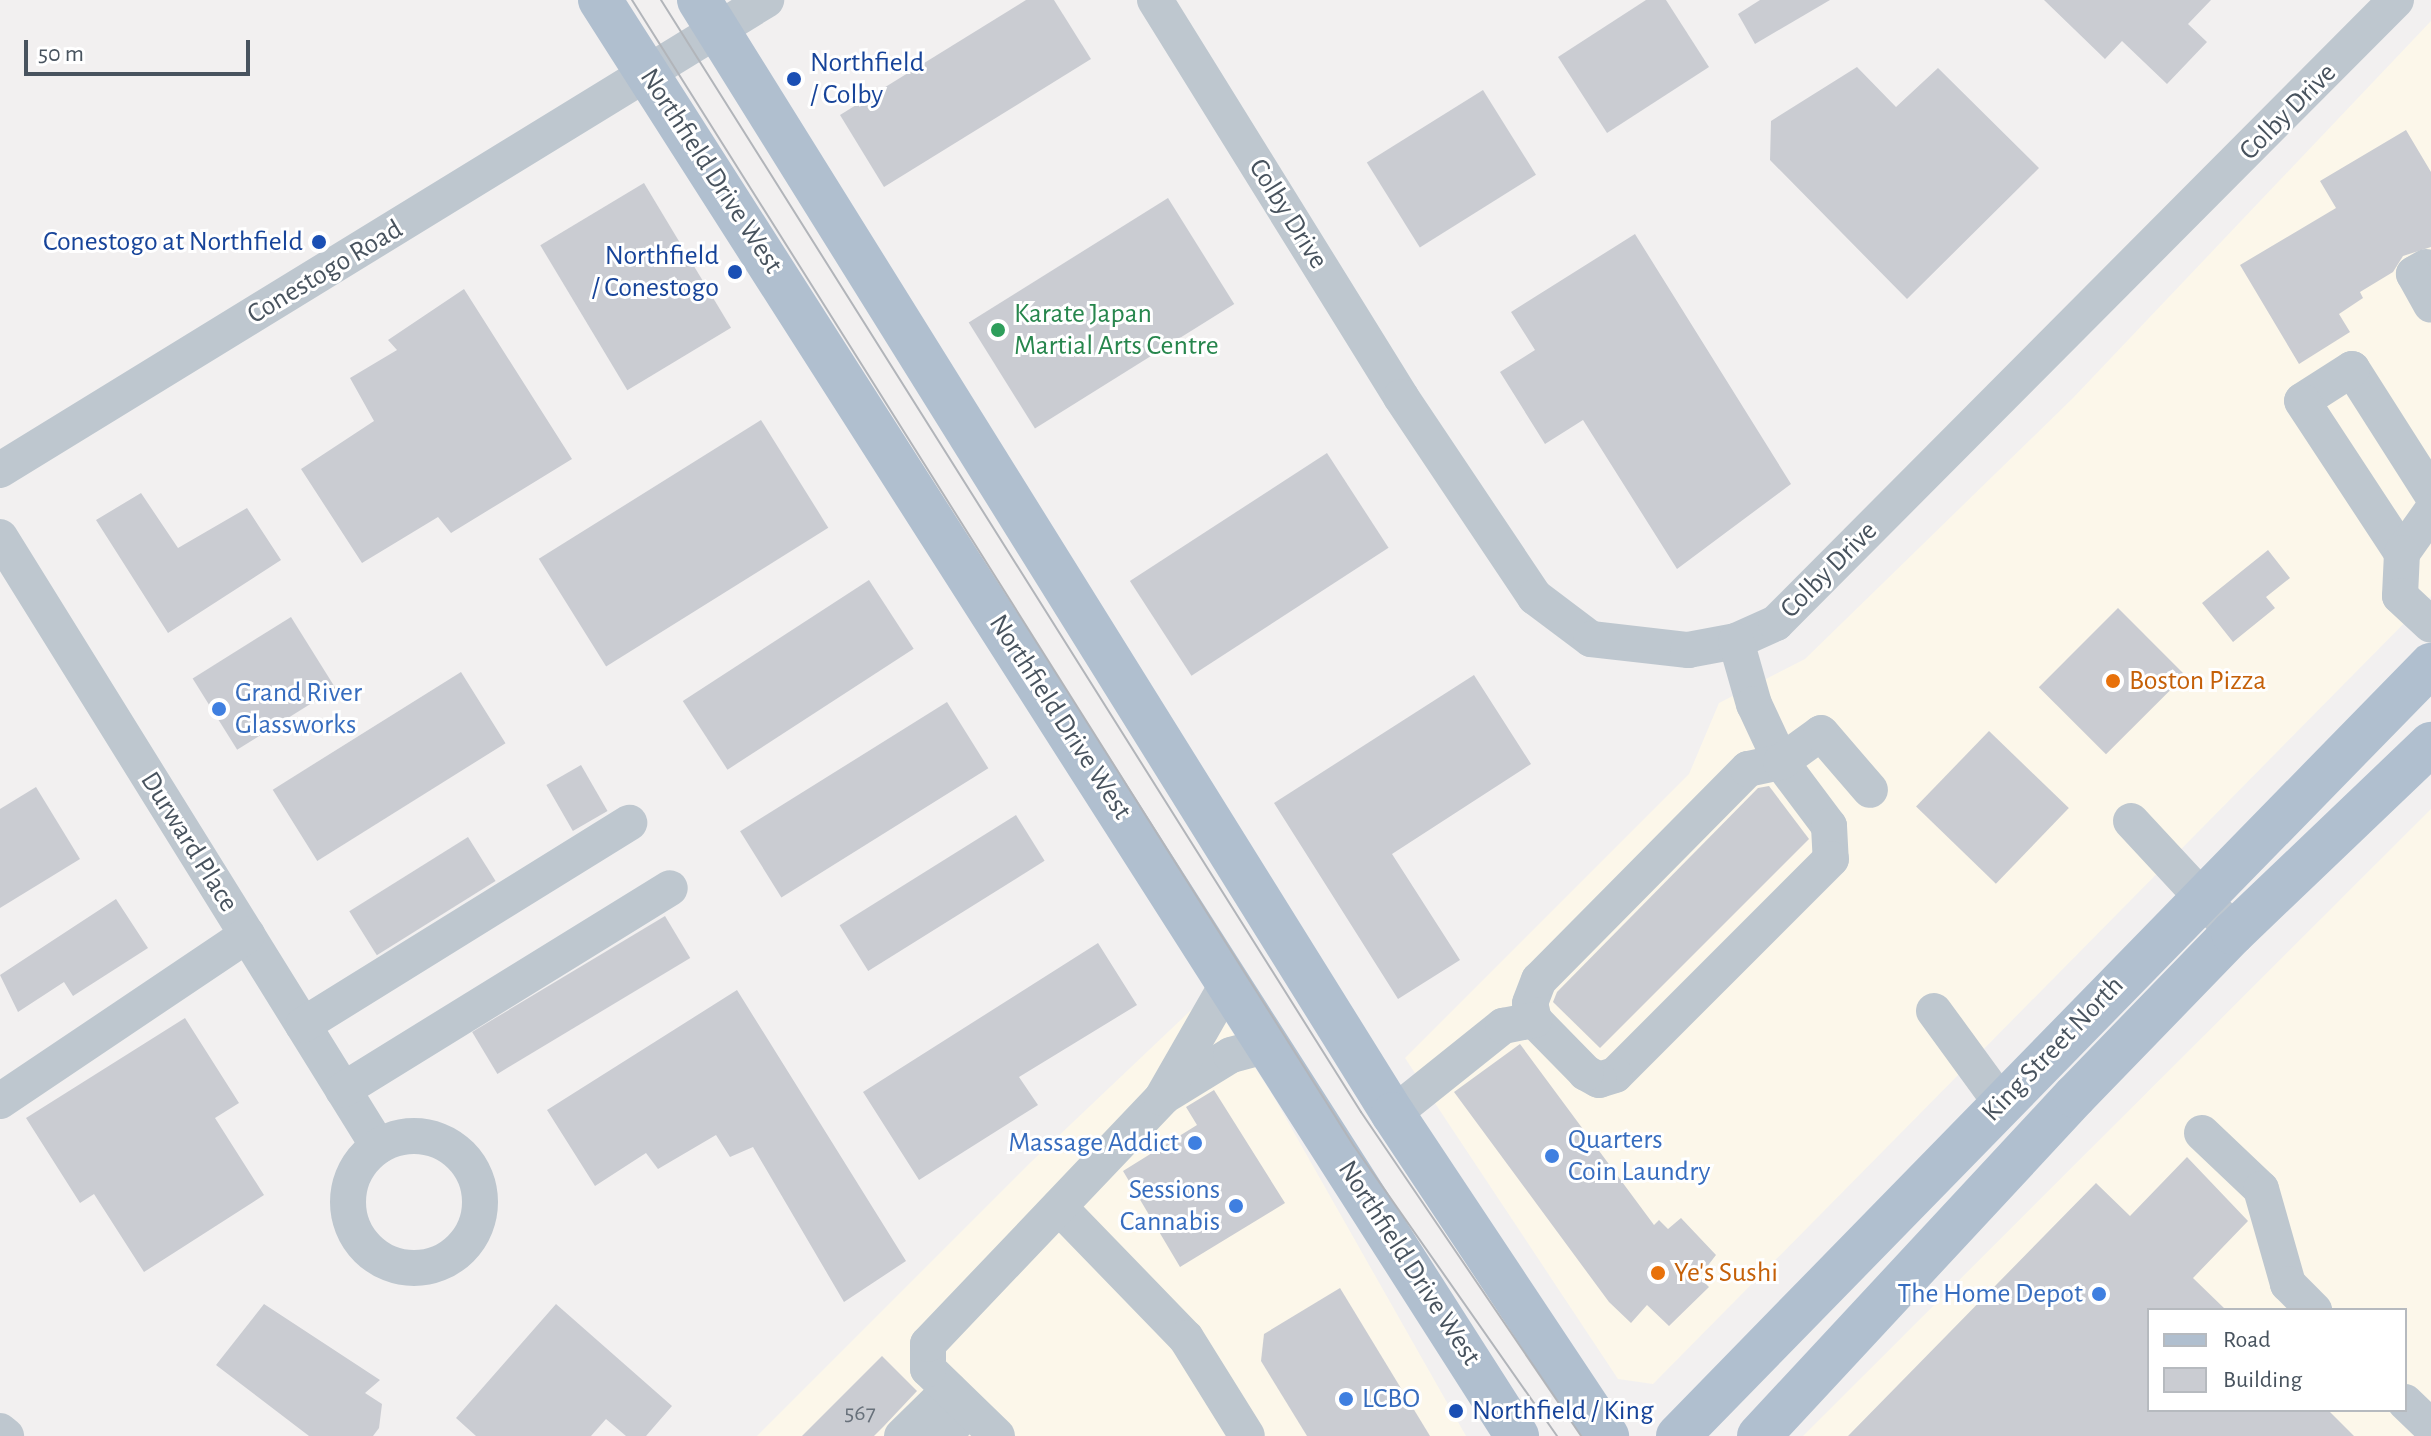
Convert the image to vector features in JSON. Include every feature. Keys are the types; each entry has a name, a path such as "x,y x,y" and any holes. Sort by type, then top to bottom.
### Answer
{"main road":[{"name":"Northfield Drive West","path":"600,0 1517,1436"},
{"path":"709,15 1393,1114 1607,1436"},
{"name":"King Street North","path":"1678,1436 2202,896 2431,665"},
{"name":"King Street North","path":"1759,1436 2233,933 2431,744"}],"street":[{"path":"648,73 709,15 766,0"},
{"name":"Colby Drive","path":"1155,0 1401,397 1535,597 1591,639 1688,650 1736,641 1776,623 2396,0"},
{"name":"Conestogo Road","path":"0,470 648,73"},
{"path":"2426,267 2414,274 2431,305"},
{"path":"2402,553 2302,401 2352,369 2431,493"},
{"path":"2431,512 2402,553 2400,596 2431,625"},
{"name":"Durward Place","path":"0,537 378,1146"},
{"path":"1736,641 1754,704 1781,762 1829,826 1831,859 1615,1075 1599,1080 1586,1073 1534,1020 1530,1003 1539,980 1748,769 1781,762 1821,733 1870,790"},
{"path":"2131,821 2233,933"},
{"path":"303,1025 629,823"},
{"path":"343,1090 670,888"},
{"path":"0,1101 247,935"},
{"path":"997,1436 928,1369 928,1344 1162,1098 1229,981"},
{"path":"1934,1011 2001,1103"},
{"path":"1393,1114 1503,1026 1534,1020"},
{"path":"1162,1098 1231,1055 1269,1045"},
{"path":"2202,1133 2261,1189 2288,1284 2312,1308"},
{"path":"1059,1207 1186,1338 1247,1436"},
{"path":"902,1436 959,1399"},
{"path":"943,1436 959,1399"},
{"path":"2407,1404 2431,1427"},
{"path":"0,1431 6,1436"}],"shaded area":[{"path":"2431,21 2431,596 1653,1384 1618,1379 1405,1058 1689,774 1719,703 1805,659 2073,398"},
{"name":"The Home Depot","path":"2431,809 2431,1436 1803,1436"},
{"path":"1208,994 1275,1099 1466,1436 757,1436 1031,1162"}],"building":[{"path":"1026,0 1054,0 1091,59 884,187 840,115"},
{"path":"1646,0 1666,0 1709,67 1607,133 1558,57"},
{"path":"1760,0 1830,0 1755,44 1738,14"},
{"path":"2044,0 2211,0 2188,24 2207,42 2167,84 2122,41 2105,59"},
{"path":"1857,67 1896,107 1938,68 2039,168 1907,299 1770,160 1771,121"},
{"path":"1483,90 1536,175 1420,247 1367,163"},
{"path":"2406,130 2431,172 2431,247 2403,256 2393,272 2360,292 2363,298 2339,314 2350,332 2299,364 2240,265 2336,208 2320,181"},
{"path":"644,183 731,328 627,390 540,245"},
{"path":"1168,198 1234,304 1035,429 969,323"},
{"path":"1635,234 1791,484 1677,569 1583,420 1545,444 1500,372 1535,350 1511,312"},
{"path":"464,289 572,459 451,533 438,517 362,563 301,469 374,421 350,378 397,350 388,340"},
{"path":"761,420 828,528 606,667 539,559"},
{"path":"1327,453 1389,548 1191,676 1130,581"},
{"path":"141,493 178,548 247,508 281,560 168,633 96,520"},
{"path":"2268,550 2290,578 2266,597 2275,608 2233,642 2202,603"},
{"path":"869,580 914,649 727,770 683,701"},
{"name":"Boston Pizza","path":"2118,608 2185,675 2106,754 2039,687"},
{"path":"291,617 336,688 237,750 193,678"},
{"path":"461,672 506,743 317,861 273,790"},
{"path":"1474,675 1531,764 1392,854 1460,960 1398,999 1274,803"},
{"path":"947,702 988,768 781,897 740,831"},
{"path":"1989,731 2069,808 1996,884 1916,807"},
{"path":"581,765 608,811 573,831 546,785"},
{"path":"1769,786 1809,839 1600,1048 1553,1002 1557,992 1758,788"},
{"path":"36,787 80,859 0,908 0,809"},
{"path":"1016,815 1045,861 868,971 840,925"},
{"path":"468,837 496,881 377,955 349,911"},
{"path":"116,899 148,948 73,996 64,982 18,1012 0,975"},
{"path":"665,916 690,958 497,1074 472,1032"},
{"path":"1098,943 1137,1005 1019,1077 1038,1105 919,1180 863,1092"},
{"path":"737,990 906,1261 844,1302 753,1147 730,1157 716,1135 658,1169 646,1153 595,1186 547,1110"},
{"path":"185,1018 239,1103 215,1118 264,1195 144,1272 94,1194 80,1203 26,1118"},
{"name":"Quarters Coin Laundry","path":"1520,1044 1654,1225 1659,1220 1668,1229 1681,1218 1716,1255 1699,1277 1709,1287 1669,1326 1647,1305 1631,1323 1609,1302 1454,1092"},
{"path":"1214,1090 1285,1203 1180,1267 1123,1171 1197,1125 1186,1107"},
{"name":"The Home Depot","path":"2187,1157 2248,1221 2193,1278 2224,1308 2147,1308 2147,1412 2330,1412 2354,1436 1848,1436 2096,1183 2130,1216"},
{"name":"LCBO","path":"1340,1288 1430,1436 1307,1436 1261,1361 1264,1334"},
{"path":"264,1304 380,1380 365,1393 382,1404 379,1428 373,1436 309,1436 216,1365"},
{"path":"556,1304 672,1406 646,1436 626,1436 606,1419 591,1436 476,1436 456,1418"},
{"path":"882,1356 917,1391 874,1436 802,1436"}],"tram line":[{"path":"632,0 1354,1146 1557,1436"},
{"path":"661,0 1361,1112 1581,1436"}],"place":[{"name":"Northfield / Colby","path":"794,79"},
{"name":"Conestogo at Northfield","path":"319,242"},
{"name":"Northfield / Conestogo","path":"735,272"},
{"name":"Karate Japan Martial Arts Centre","path":"998,330"},
{"name":"Boston Pizza","path":"2113,681"},
{"name":"Grand River Glassworks","path":"219,709"},
{"name":"Massage Addict","path":"1195,1143"},
{"name":"Quarters Coin Laundry","path":"1552,1156"},
{"name":"Sessions Cannabis","path":"1236,1206"},
{"name":"Ye's Sushi","path":"1658,1273"},
{"name":"The Home Depot","path":"2099,1294"},
{"name":"LCBO","path":"1346,1399"},
{"name":"Northfield / King","path":"1456,1411"}]}
